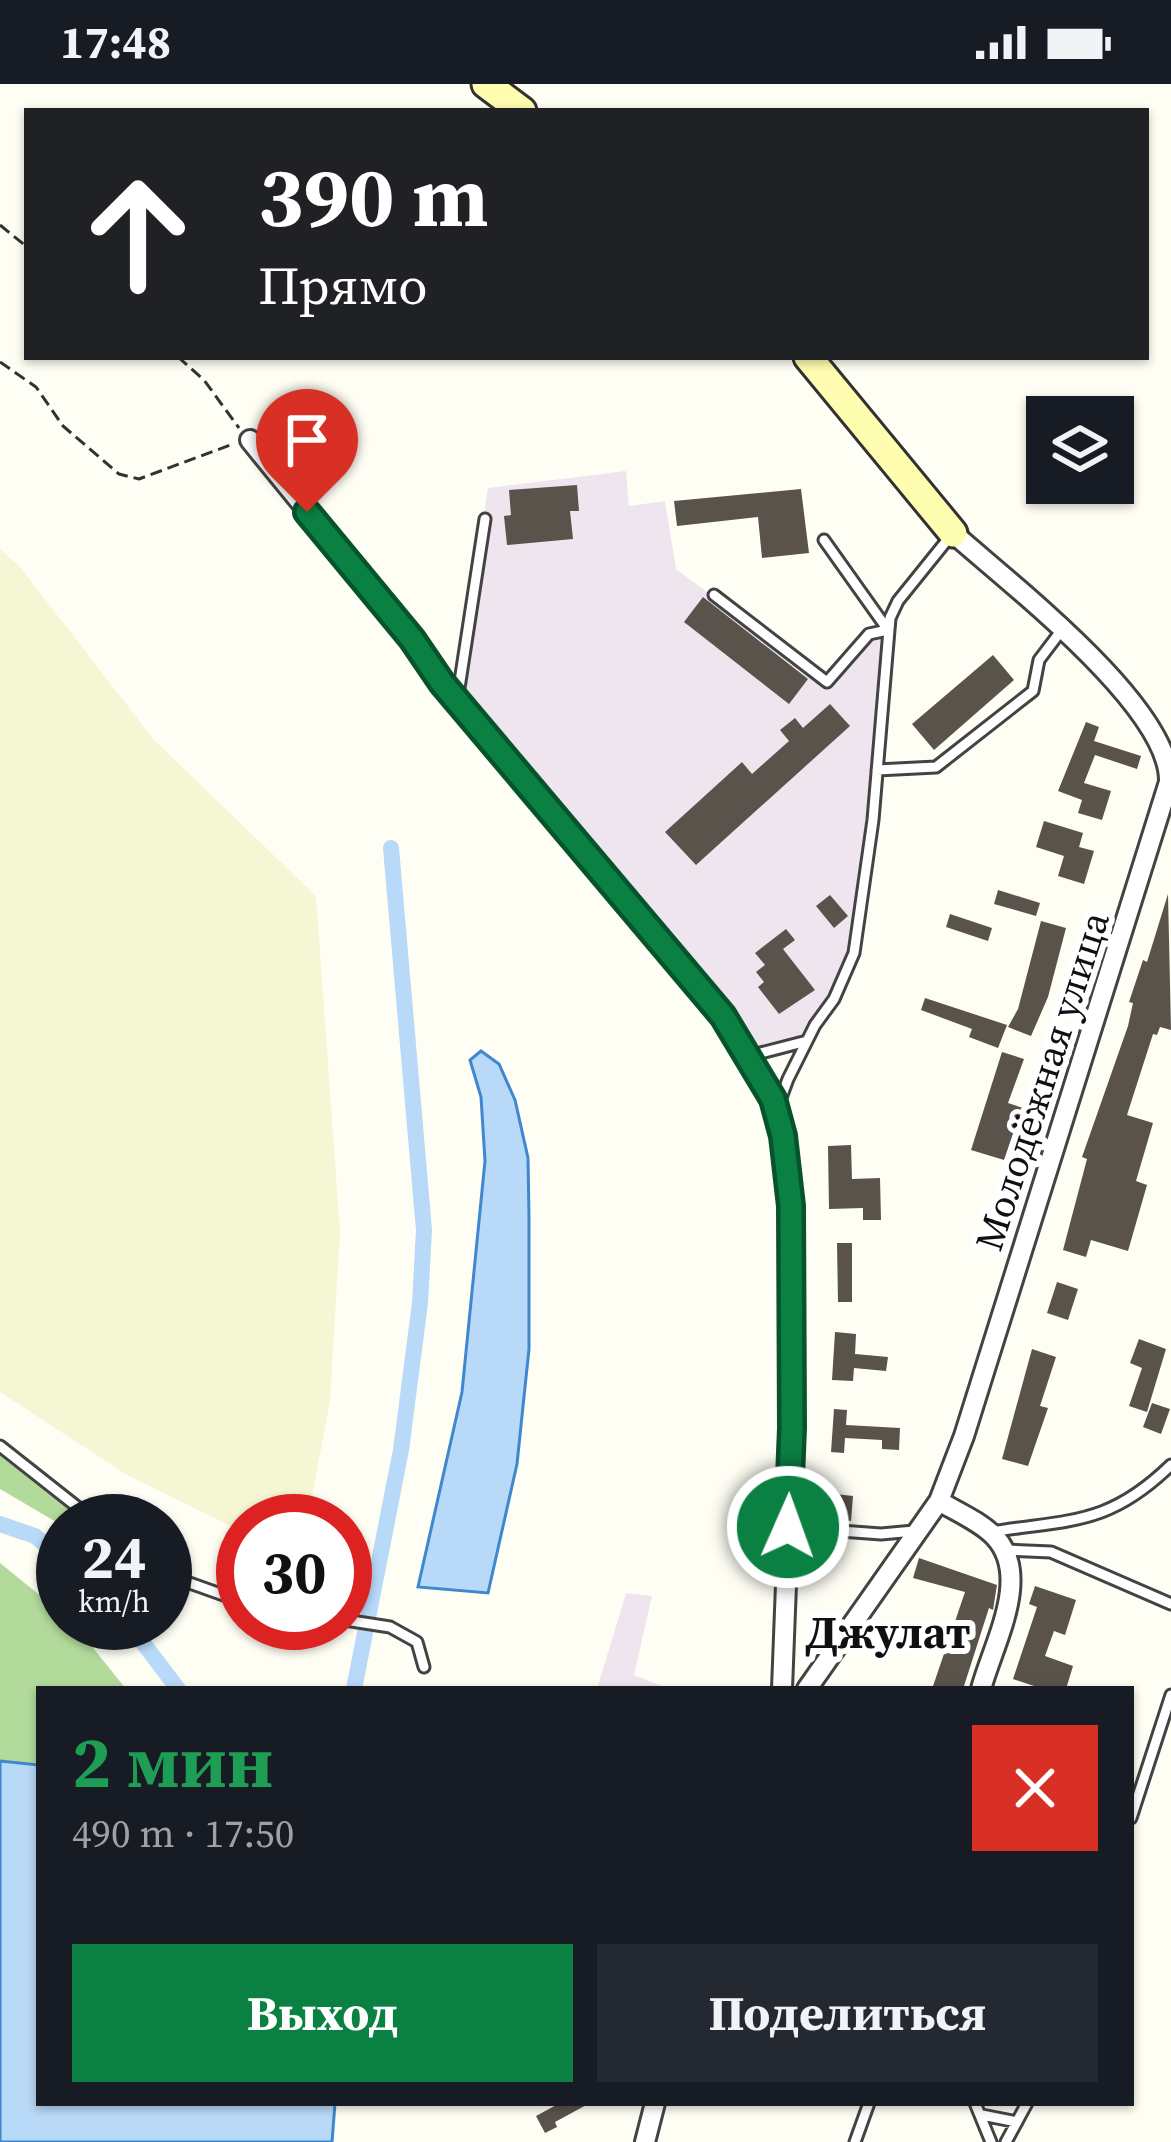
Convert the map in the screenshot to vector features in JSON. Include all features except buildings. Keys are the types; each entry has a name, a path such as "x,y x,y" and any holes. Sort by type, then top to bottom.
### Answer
{"street":[{"path":"486,84 518,108"},
{"path":"810,360 953,533"},
{"path":"250,440 457,700 723,1016 776,1111 791,1206 792,1428 782,1686"},
{"name":"Молодёжная улица","path":"809,1686 939,1501 964,1436 1169,782 1169,756 1141,708 953,533"},
{"path":"939,1501 991,1532 1005,1550 1012,1571 981,1686"},
{"path":"645,2142 654,2106"}],"lane":[{"path":"457,700 485,519"},
{"path":"776,1111 854,953 889,630 898,601 953,533"},
{"path":"824,540 889,630"},
{"path":"715,595 827,682 869,634 889,630"},
{"path":"877,770 936,767 1033,691 1039,660 1061,631"},
{"path":"749,1057 807,1041"},
{"path":"0,1446 61,1494"},
{"path":"991,1532 1070,1523 1117,1509 1171,1465"},
{"path":"788,1527 881,1534 919,1531"},
{"path":"1005,1550 1052,1552 1171,1604"},
{"path":"372,1625 416,1642 424,1667"},
{"path":"1134,1809 1171,1695"},
{"path":"855,2142 868,2106"},
{"path":"977,2106 991,2142"},
{"path":"1006,2142 1026,2106"},
{"path":"982,2115 1017,2122"}],"path":[{"path":"0,225 24,245"},
{"path":"0,362 36,387 63,426 119,474 139,479 250,440 204,380 181,360"}],"shaded area":[{"path":"626,471 629,506 665,501 676,569 827,682 869,634 888,630 873,820 854,953 807,1041 749,1056 457,701 488,488"},
{"path":"626,1593 652,1596 634,1675 662,1686 598,1686"}],"green space":[{"path":"0,549 20,567 154,740 316,896 340,1232 330,1401 312,1494 216,1494 216,1519 192,1507 192,1494 166,1494 127,1475 0,1392"},
{"path":"0,1454 52,1494 36,1494 36,1510 0,1489"},
{"path":"0,1563 36,1592 36,1650 95,1650 124,1686 36,1686 36,1765 0,1761"}],"water":[{"path":"481,1051 499,1064 515,1100 528,1158 529,1217 529,1349 517,1464 488,1593 418,1587 462,1392 485,1161 481,1097 470,1060"},
{"path":"0,1761 36,1765 36,2106 335,2106 332,2142 0,2142"}],"waterway":[{"path":"355,1686 401,1450 420,1303 424,1230 391,848"},
{"path":"0,1524 36,1537"},
{"path":"148,1650 176,1686"}],"district":[{"name":"Джулат","path":"888,1632"}],"route":[{"path":"307,512 412,639 442,683 723,1016 773,1099 783,1136 791,1206 788,1527"}]}
